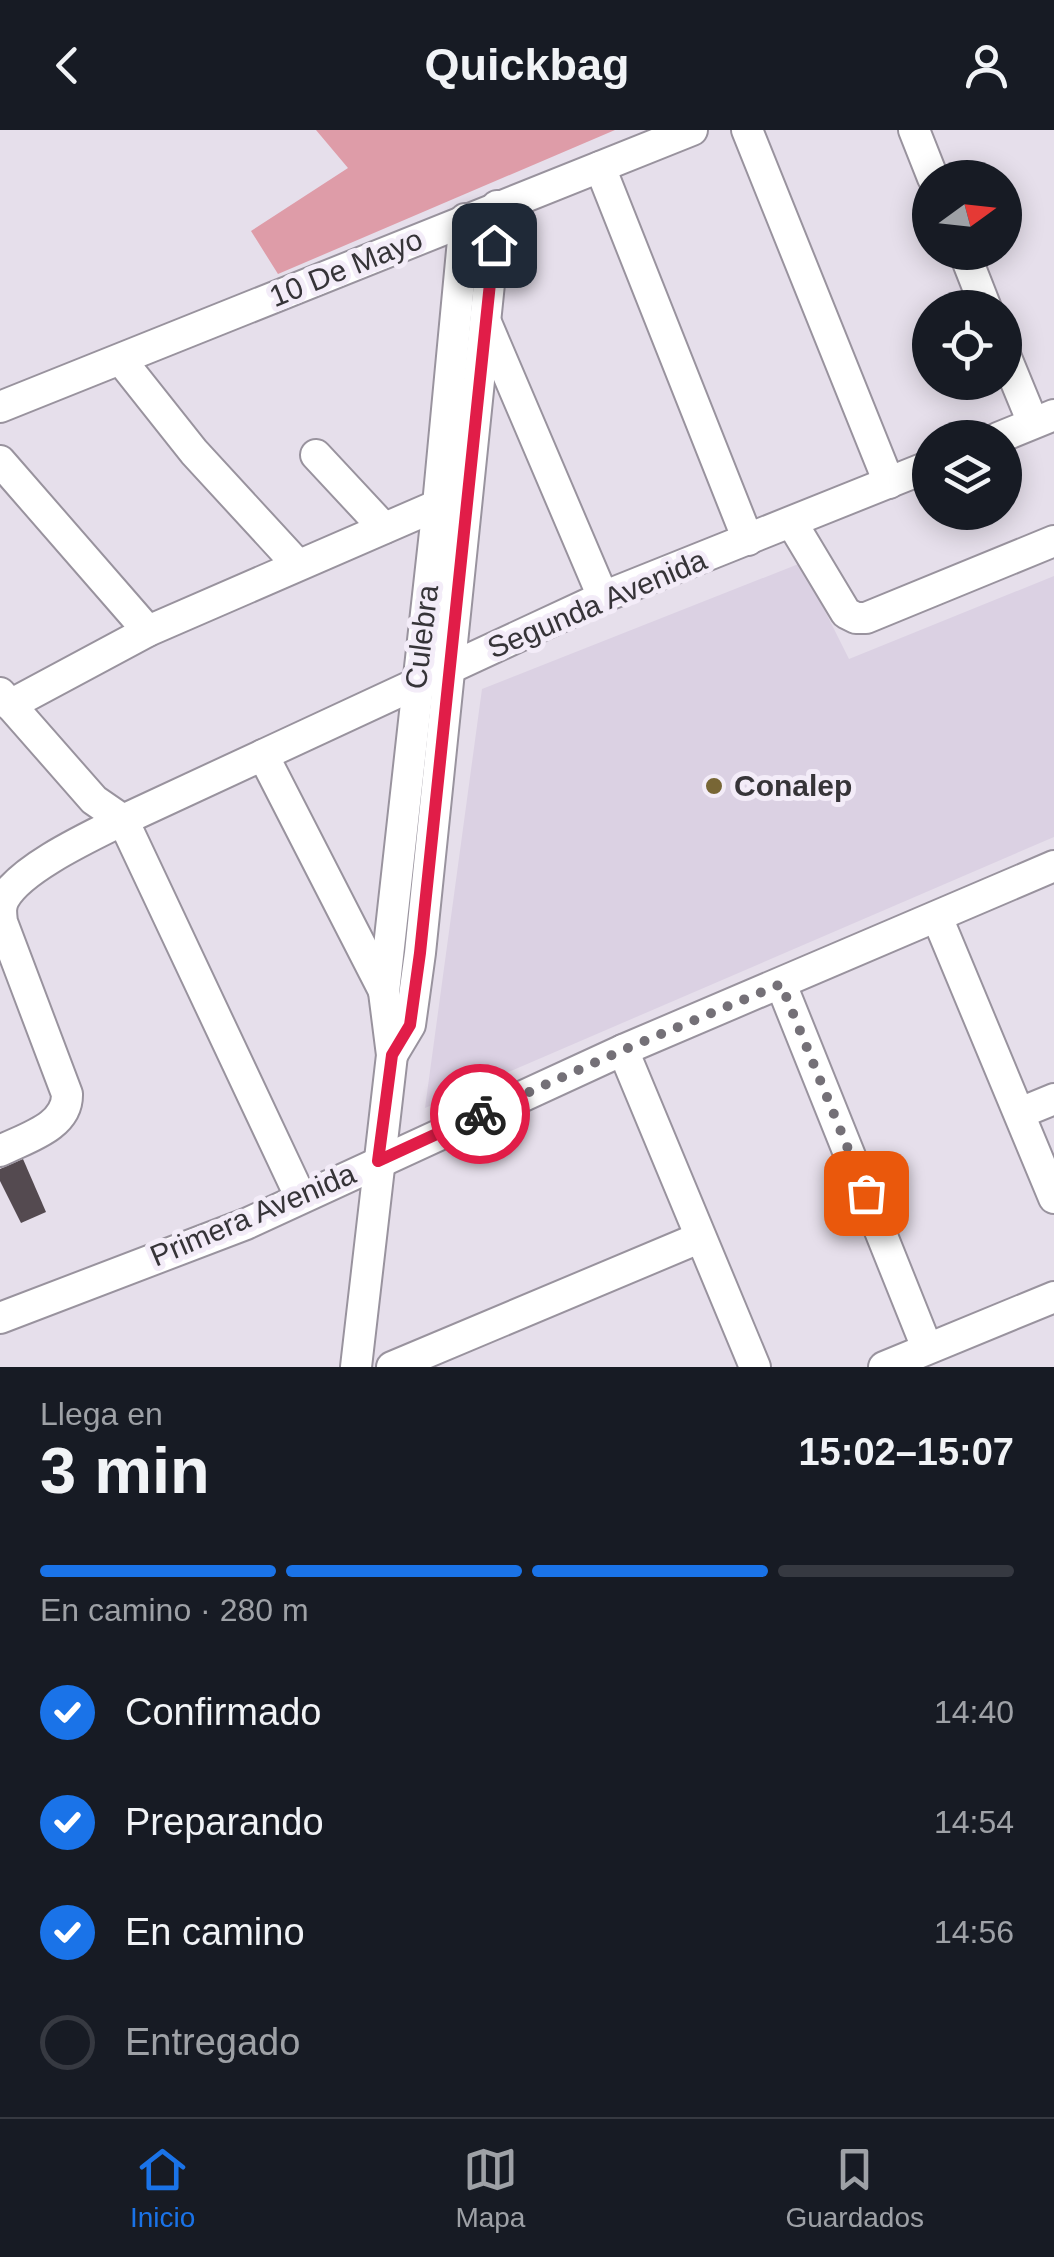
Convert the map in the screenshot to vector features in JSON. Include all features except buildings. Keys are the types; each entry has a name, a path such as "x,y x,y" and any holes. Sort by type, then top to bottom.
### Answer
{"street":[{"name":"10 De Mayo","path":"0,407 692,130"},
{"path":"747,130 889,483"},
{"path":"914,130 926,160"},
{"path":"600,167 748,540"},
{"name":"Culebra","path":"392,1055 410,1025 451,668 497,206"},
{"name":"Culebra","path":"356,1367 392,1055 384,992 465,219"},
{"path":"486,322 603,598"},
{"path":"120,360 194,452 297,564"},
{"path":"1022,384 1043,419"},
{"path":"316,455 384,528"},
{"path":"0,461 148,630"},
{"name":"Segunda Avenida","path":"0,1151 55,1122 67,1107 67,1094 2,922 1,907 6,895 64,849 603,598 912,473"},
{"path":"300,1196 122,820 94,800 5,699 148,630 438,505"},
{"path":"792,523 846,612 856,618 866,618 1054,541"},
{"path":"264,755 384,992 410,1025"},
{"name":"Primera Avenida","path":"0,1318 246,1224 623,1050 1054,866"},
{"path":"937,917 1054,1198"},
{"path":"781,984 927,1348"},
{"path":"623,1050 755,1367"},
{"path":"1020,1113 1054,1099"},
{"path":"392,1367 699,1238"},
{"path":"884,1367 1054,1297"}],"shaded area":[{"path":"316,130 615,130 278,274 251,231 348,168"},
{"path":"801,563 849,659 1054,576 1054,837 425,1108 482,689"}],"way so far":[{"path":"480,1114 781,984 866,1193"}],"place":[{"name":"Conalep","path":"714,786"}],"route":[{"path":"480,1114 378,1161 392,1055 410,1025 420,953 494,245"}]}
